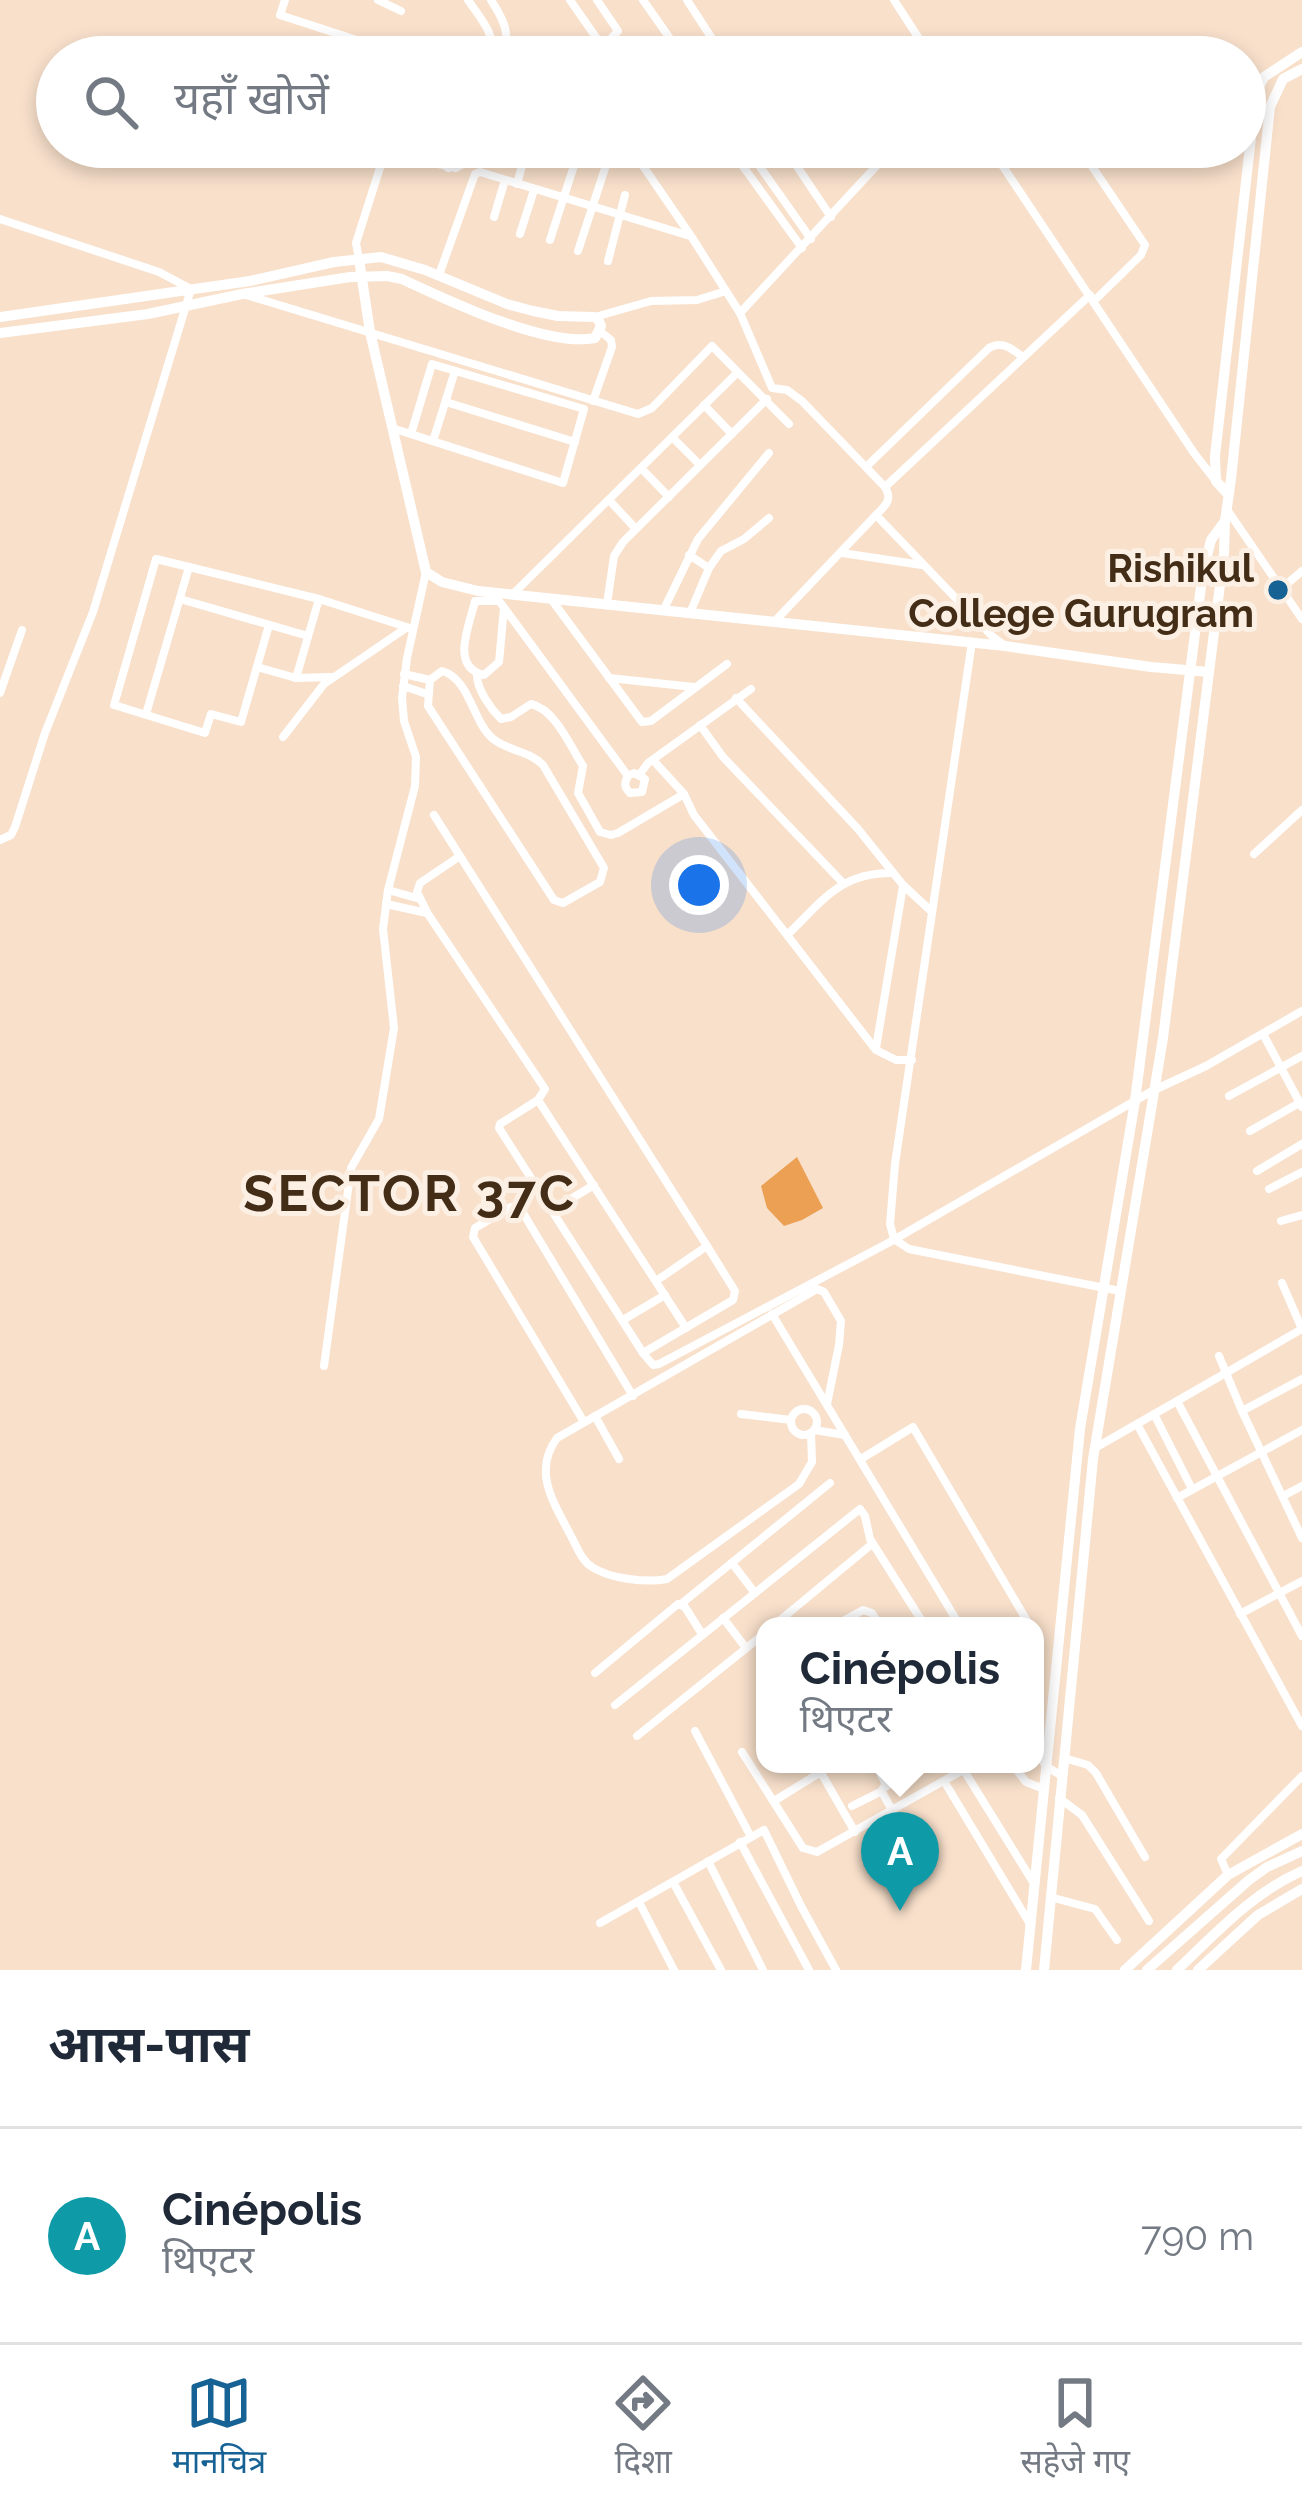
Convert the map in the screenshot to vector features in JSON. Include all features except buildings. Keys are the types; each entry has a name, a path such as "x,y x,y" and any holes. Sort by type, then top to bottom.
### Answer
{"street":[{"path":"285,0 280,15 344,36"},
{"path":"378,0 401,10"},
{"path":"468,0 491,36"},
{"path":"490,0 509,36"},
{"path":"570,0 598,36"},
{"path":"597,0 618,31 612,36"},
{"path":"643,0 668,36"},
{"path":"687,0 710,36"},
{"path":"894,0 917,36"},
{"path":"1266,76 1302,52"},
{"path":"1266,143 1270,107 1283,79 1302,69"},
{"path":"324,1366 351,1168 379,1119 394,1028 383,929 417,769 404,721 403,686 410,628 426,572 370,332 356,243 380,168"},
{"path":"517,184 521,168"},
{"path":"550,240 573,168"},
{"path":"578,251 605,168"},
{"path":"644,168 740,313 771,386 802,400 890,496 776,621"},
{"path":"744,168 802,248"},
{"path":"761,168 811,239"},
{"path":"798,168 831,217"},
{"path":"740,313 875,168"},
{"path":"1004,168 1194,453 1227,494"},
{"path":"885,487 1023,357 1141,256 1144,245 1093,168"},
{"path":"1216,481 1248,168"},
{"path":"1044,1970 1095,1448 1172,978 1224,554 1263,168"},
{"path":"439,275 475,174 481,172 691,236"},
{"path":"494,218 505,180"},
{"path":"520,234 534,190"},
{"path":"608,261 625,195"},
{"path":"0,219 159,272 191,289"},
{"path":"0,317 381,257 507,304 558,316 593,317 651,302 697,300 726,292"},
{"path":"0,333 148,314 242,294 361,277 402,279 496,320 569,339 587,340 601,332"},
{"path":"232,284 242,294 628,412 646,412 712,346 789,424"},
{"path":"0,840 11,836 15,827 45,733 86,636 191,289"},
{"path":"593,317 612,347 593,401"},
{"path":"866,467 989,348 1000,344 1023,357"},
{"path":"392,428 563,483 584,409 431,364 411,434"},
{"path":"433,441 455,371"},
{"path":"499,601 499,662 484,676 477,675 462,657 475,601 499,601 513,595 737,373"},
{"path":"608,604 614,556 778,389"},
{"path":"446,401 575,442"},
{"path":"704,405 732,434"},
{"path":"672,437 700,465"},
{"path":"663,610 704,531 769,453"},
{"path":"640,468 669,496"},
{"path":"609,500 636,529"},
{"path":"875,515 1005,646"},
{"path":"1226,515 1302,619"},
{"path":"1026,1970 1080,1429 1135,1101 1205,559 1226,515"},
{"path":"690,614 709,568 725,547 741,542 769,518"},
{"path":"840,553 923,565"},
{"path":"689,555 709,568"},
{"path":"269,625 241,722 211,714 205,733 114,705 156,559 319,599 410,628"},
{"path":"146,714 189,567"},
{"path":"1280,589 1302,571"},
{"path":"426,572 499,601 628,776"},
{"path":"513,595 972,642 1209,672"},
{"path":"550,598 646,723 727,664"},
{"path":"180,599 308,636"},
{"path":"296,678 319,599"},
{"path":"283,737 332,677 410,628"},
{"path":"0,694 22,630"},
{"path":"972,642 890,1224 894,1239 909,1249 1120,1291"},
{"path":"257,667 296,678 332,677"},
{"path":"442,671 455,677 489,735 543,764 604,868 600,882 562,903 554,900 432,713 428,694 430,680 442,671"},
{"path":"404,674 430,680"},
{"path":"477,675 481,691 501,719 531,704 543,707 551,716 583,766 578,793 600,832 618,833 684,794"},
{"path":"607,678 694,687"},
{"path":"403,686 428,694"},
{"path":"640,774 751,689"},
{"path":"736,698 932,912"},
{"path":"700,725 722,757 843,883"},
{"path":"653,760 684,794 694,815 876,1050 896,1060 912,1060"},
{"path":"640,774 646,786 636,795 624,782 640,774"},
{"path":"1254,854 1302,810"},
{"path":"434,815 736,1292 735,1298 643,1353"},
{"path":"460,856 419,883 417,892 545,1089 538,1100 499,1126 653,1365 894,1239 1302,1011"},
{"path":"787,935 843,883 872,873 893,873"},
{"path":"876,1050 904,885"},
{"path":"388,890 420,899"},
{"path":"386,904 428,914"},
{"path":"1250,1131 1301,1104 1263,1034"},
{"path":"1229,1096 1302,1056"},
{"path":"538,1100 686,1328"},
{"path":"1257,1171 1302,1144"},
{"path":"1269,1189 1302,1172"},
{"path":"553,1209 594,1185"},
{"path":"584,1422 473,1237 475,1228 511,1207 520,1208 633,1396"},
{"path":"1281,1221 1302,1214"},
{"path":"656,1281 707,1246"},
{"path":"1095,1448 1302,1329 1282,1283"},
{"path":"791,1420 798,1410 809,1410 825,1400 841,1331 834,1306 817,1289 557,1438 545,1465 547,1490 588,1564 612,1575 659,1581 676,1575 800,1484 814,1452 817,1419 809,1410"},
{"path":"623,1320 665,1295"},
{"path":"772,1314 955,1617"},
{"path":"1220,1356 1302,1538"},
{"path":"1242,1411 1302,1379"},
{"path":"1177,1401 1302,1636"},
{"path":"741,1414 791,1420"},
{"path":"1154,1414 1192,1490"},
{"path":"595,1416 619,1459"},
{"path":"791,1420 795,1431 803,1435 847,1436"},
{"path":"1137,1424 1302,1726"},
{"path":"861,1460 913,1427 1025,1617"},
{"path":"1177,1498 1302,1430"},
{"path":"595,1673 830,1483"},
{"path":"1283,1496 1302,1486"},
{"path":"616,1705 860,1509 872,1544 919,1617"},
{"path":"784,1617 872,1544"},
{"path":"732,1563 755,1593"},
{"path":"1240,1614 1302,1581"},
{"path":"681,1604 703,1634"},
{"path":"723,1618 746,1648"},
{"path":"638,1736 756,1640"},
{"path":"695,1731 751,1837"},
{"path":"742,1752 810,1852 855,1832 954,1773"},
{"path":"1064,1757 1096,1773 1145,1857"},
{"path":"1044,1764 1061,1776"},
{"path":"774,1801 811,1773"},
{"path":"821,1773 855,1832"},
{"path":"879,1773 892,1810"},
{"path":"852,1806 911,1773"},
{"path":"966,1773 1034,1882"},
{"path":"1019,1773 1026,1782 1044,1789"},
{"path":"1228,1875 1221,1859 1302,1776"},
{"path":"944,1781 1030,1925"},
{"path":"1059,1798 1082,1815 1149,1922"},
{"path":"600,1923 764,1831 836,1970"},
{"path":"1124,1970 1228,1875 1302,1834"},
{"path":"740,1842 809,1970"},
{"path":"1148,1970 1249,1880 1302,1851"},
{"path":"707,1861 763,1970"},
{"path":"1177,1970 1245,1905 1302,1871"},
{"path":"674,1882 721,1970"},
{"path":"1198,1970 1258,1915 1302,1889"},
{"path":"1050,1897 1095,1909 1117,1940"},
{"path":"639,1901 674,1970"}],"shaded area":[{"path":"797,1157 823,1208 784,1226 767,1208 761,1186"}],"place":[{"name":"Rishikul College Gurugram","path":"1278,590"},
{"name":"Cinépolis","path":"900,1911"}],"district":[{"name":"SECTOR 37C","path":"410,1193"}]}
